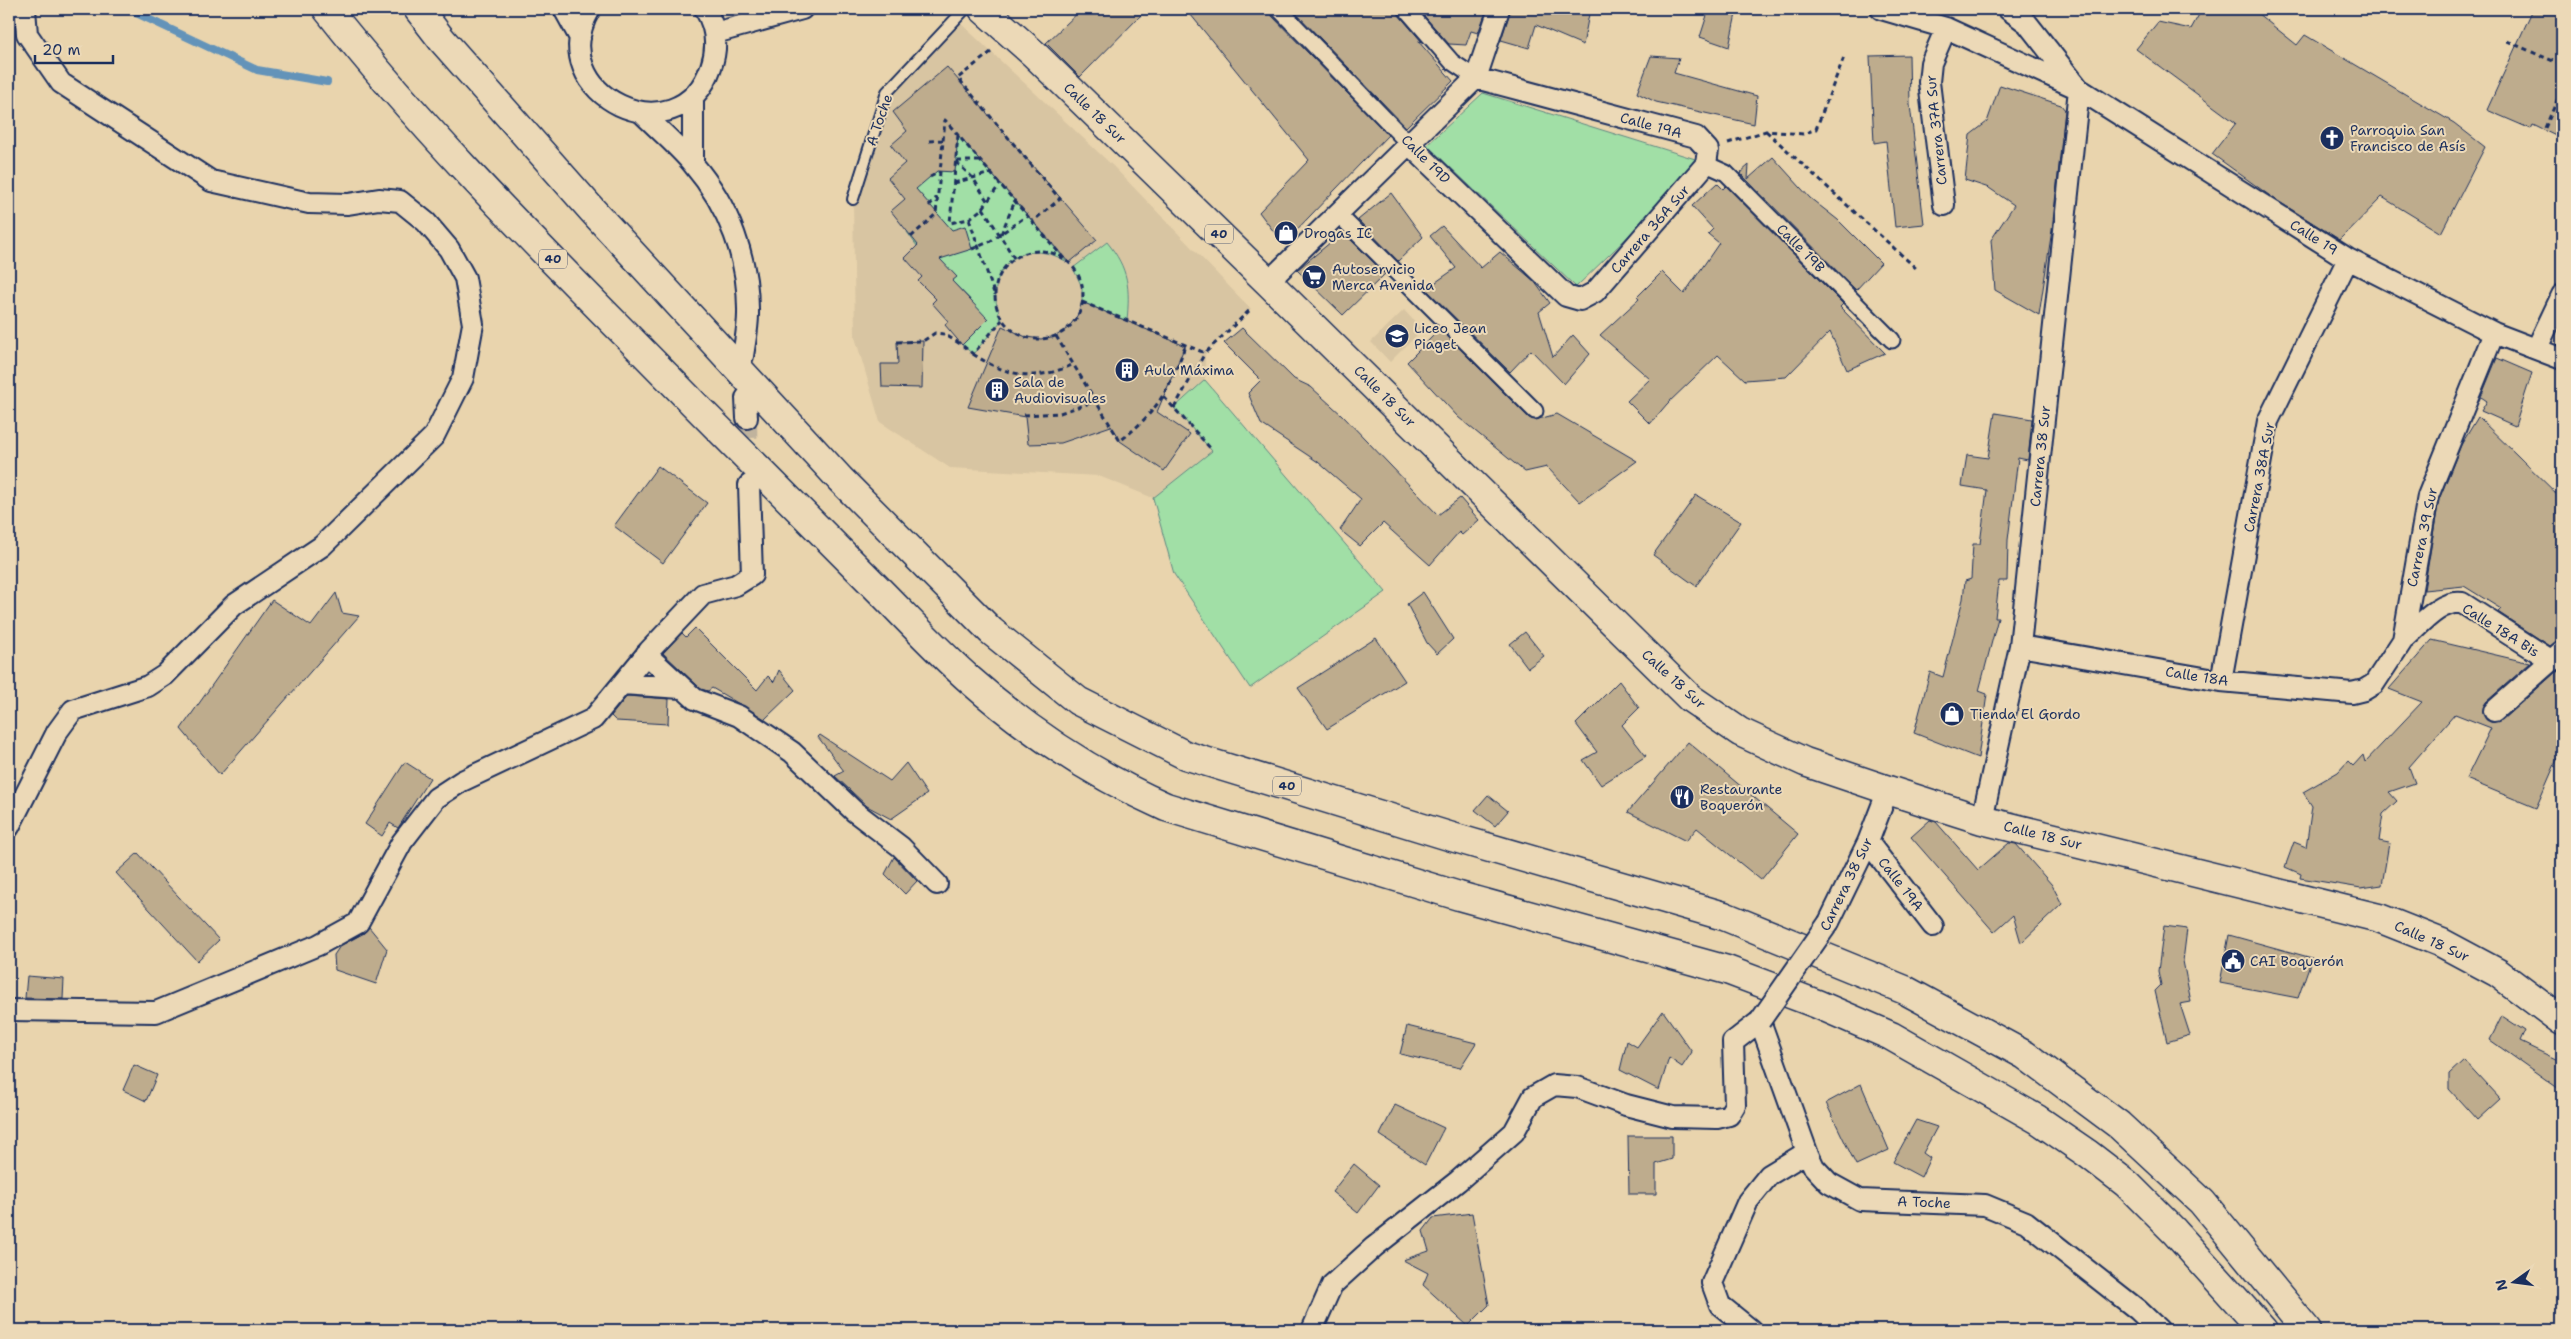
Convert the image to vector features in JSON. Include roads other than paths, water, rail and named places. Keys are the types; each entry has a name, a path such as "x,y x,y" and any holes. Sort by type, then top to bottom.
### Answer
{"main road":[{"name":"40","path":"327,9 377,73 519,225 782,494 969,679 1020,721 1063,751 1120,786 1166,806 1459,896 1727,970 1817,1004 1890,1036 2037,1119 2127,1184 2174,1231 2263,1330"},
{"name":"40","path":"418,9 442,40 592,210 840,479 991,631 1078,701 1185,755 1452,837 1724,916 1905,990 2025,1055 2120,1125 2202,1202 2307,1330"},
{"name":"Calle 18 Sur","path":"983,9 1034,54 1268,282 1690,698 1740,732 1805,762 1982,820 2379,918 2442,943 2498,973 2562,1021"}],"street":[{"path":"9,827 57,732 73,710 148,686 165,675 234,605 322,546 434,436 463,378 473,324 464,278 448,249 426,222 400,201 379,199 348,204 309,203 211,181 60,83 27,34 25,9"},
{"path":"564,9 580,38"},
{"path":"590,9 584,19 580,38 581,59 589,80 603,96 621,108 642,113 669,110 693,96 708,78 715,55 715,33 705,9"},
{"path":"715,33 802,9"},
{"name":"Calle 19D","path":"1279,9 1410,144 1566,296 1580,300"},
{"path":"1406,9 1452,62 1476,78"},
{"path":"1268,282 1476,78 1499,9"},
{"name":"Calle 19","path":"1881,9 1946,28 2079,88 2348,259 2494,333 2562,359"},
{"name":"Calle 19","path":"2008,9 2027,23 2079,88"},
{"name":"Carrera 37A Sur","path":"1944,205 1930,82 1931,63 1946,28"},
{"name":"Calle 19A","path":"1476,78 1696,138 1707,157"},
{"name":"Carrera 38 Sur","path":"1982,820 2020,646 2079,88"},
{"path":"693,96 694,164"},
{"path":"642,113 694,164 722,205 736,234 746,274 748,315 743,356"},
{"name":"Carrera 36A Sur","path":"1580,300 1595,292 1707,157"},
{"name":"Calle 19B","path":"1707,157 1726,173 1892,340"},
{"path":"1338,214 1535,411"},
{"name":"Carrera 38A Sur","path":"2221,681 2268,421 2348,259"},
{"path":"2537,348 2562,295"},
{"name":"Carrera 39 Sur","path":"2374,684 2402,640 2428,496 2494,333"},
{"path":"746,398 747,418"},
{"path":"9,1010 156,1012 318,945 358,923 402,842 436,798 462,781 593,719 646,654 703,594 736,585 752,575 749,485"},
{"name":"Calle 18A Bis","path":"2402,640 2442,607 2451,602 2456,602 2481,613 2557,656"},
{"name":"Calle 18A","path":"2020,646 2221,681 2352,693 2364,690 2374,684"},
{"path":"646,654 695,699 739,716 792,752 855,812 901,847 937,884"},
{"path":"2494,711 2557,656"},
{"path":"623,684 681,688"},
{"name":"Carrera 38 Sur","path":"1312,1330 1332,1285 1374,1247 1458,1181 1514,1132 1533,1097 1554,1085 1578,1087 1626,1105 1673,1117 1717,1118 1729,1115 1735,1105 1732,1042 1760,1021 1829,922 1868,842 1888,790"},
{"name":"Calle 19A","path":"1868,842 1934,926"},
{"name":"A Toche","path":"1760,1021 1807,1152 1814,1167 1828,1183 1860,1200 1985,1205 2026,1222 2138,1310 2159,1330"},
{"path":"1751,1330 1720,1306 1712,1283 1748,1201 1769,1175 1807,1152"}],"lane":[{"name":"A Toche","path":"852,199 887,92 965,9"}],"waterway":[{"path":"134,9 138,14 257,70 327,82"}],"tunnel":[{"path":"747,418 748,466"}],"place":[{"name":"Parroquia San Francisco de Asís","path":"2332,138"},
{"name":"Drogas IC","path":"1286,233"},
{"name":"Autoservicio Merca Avenida","path":"1314,277"},
{"name":"Liceo Jean Piaget","path":"1397,336"},
{"name":"Aula Máxima","path":"1127,370"},
{"name":"Sala de Audiovisuales","path":"997,390"},
{"name":"Tienda El Gordo","path":"1952,714"},
{"name":"Restaurante Boquerón","path":"1682,797"},
{"name":"CAI Boquerón","path":"2233,961"}]}
